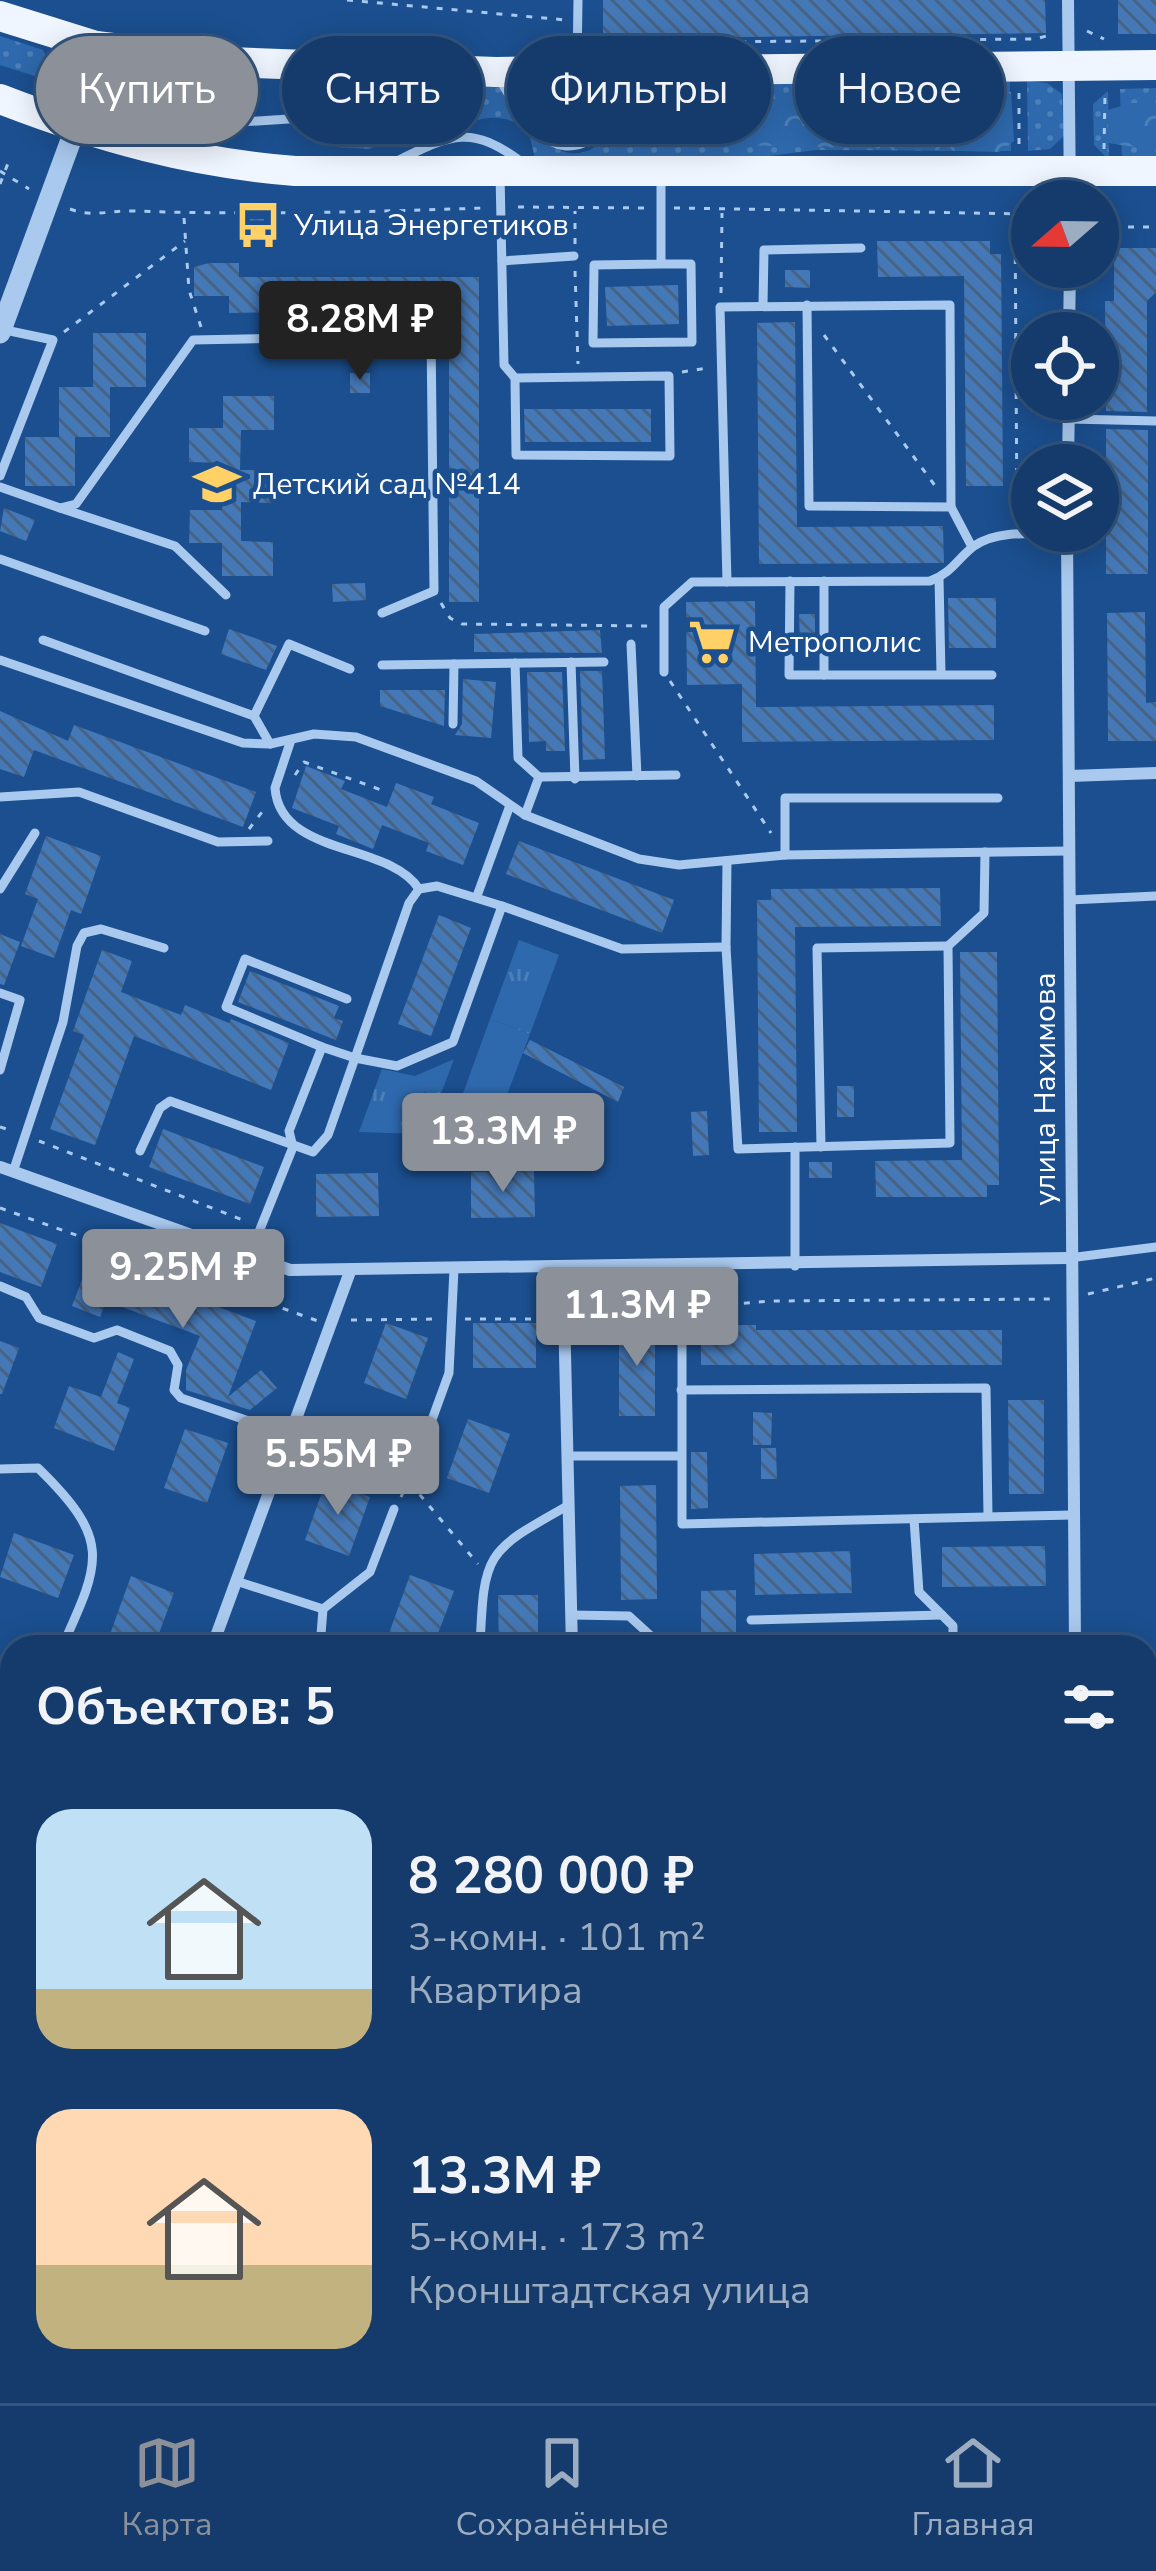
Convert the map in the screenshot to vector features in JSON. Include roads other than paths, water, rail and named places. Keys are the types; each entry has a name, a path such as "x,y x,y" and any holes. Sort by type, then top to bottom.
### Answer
{"main road":[{"path":"0,16 64,36"},
{"path":"771,69 1156,64"},
{"path":"483,72 507,72"},
{"path":"0,99 36,113"},
{"path":"127,144 176,158 233,166 661,170 1011,184"},
{"path":"1104,180 1156,171"}],"street":[{"path":"1067,0 1069,180"},
{"path":"0,330 69,144"},
{"name":"улица Нахимова","path":"1067,552 1075,1635"},
{"path":"1069,776 1156,772"},
{"path":"6,1170 290,1270 795,1266 1070,1258"},
{"path":"216,1635 351,1269"},
{"path":"563,1269 571,1319 572,1635"}],"lane":[{"path":"578,0 578,36"},
{"path":"496,72 507,90"},
{"path":"382,170 449,137 476,135 532,170"},
{"path":"556,144 578,148 586,144"},
{"path":"500,169 504,365 515,378 516,455 670,456 669,376 515,378"},
{"path":"661,170 661,264"},
{"path":"763,305 764,250 861,248"},
{"path":"502,261 574,256"},
{"path":"661,264 691,264 692,342 593,344 594,265 661,264"},
{"path":"807,305 809,506 952,507"},
{"path":"728,582 720,307 950,305 952,507 972,547"},
{"path":"0,330 53,340 0,476"},
{"path":"60,508 76,504 193,340 431,335 434,591 382,613"},
{"path":"1119,420 1156,421"},
{"path":"0,487 175,546 226,595"},
{"path":"664,673 664,607 692,582 939,578 957,568 972,547 1011,536"},
{"path":"0,559 205,631"},
{"path":"939,578 941,674"},
{"path":"790,581 789,675 992,675"},
{"path":"824,581 824,675"},
{"path":"43,640 254,716 269,744"},
{"path":"254,716 289,644 350,669"},
{"path":"631,644 637,776"},
{"path":"0,660 209,735 269,744 314,734 356,737 476,781 509,808 639,859 679,866 785,855 1069,851"},
{"path":"572,662 575,779"},
{"path":"382,665 604,662"},
{"path":"514,663 518,758 539,777 676,775"},
{"path":"453,724 454,664"},
{"path":"291,740 275,798 304,833 408,871 419,889"},
{"path":"524,815 539,777"},
{"path":"0,797 79,792 218,842 268,841"},
{"path":"785,855 785,798 998,798"},
{"path":"477,896 509,808"},
{"path":"0,889 35,833"},
{"path":"820,1147 817,947 948,946 983,914 985,852"},
{"path":"727,861 726,947 737,1149 950,1143 948,946"},
{"path":"140,1151 160,1108 170,1101 313,1152 328,1135 409,903 419,889 437,886 477,896 622,949 726,947"},
{"path":"1069,900 1156,896"},
{"path":"347,999 245,959 226,1007 322,1047 397,1066 453,1042 502,906"},
{"path":"6,1170 25,1135 63,1022 77,946 84,932 100,929 164,948"},
{"path":"0,993 20,1000 1,1053 0,1070"},
{"path":"248,1259 293,1147 290,1131 322,1047"},
{"path":"795,1147 795,1266"},
{"path":"1070,1258 1156,1246"},
{"path":"682,1267 682,1524 1073,1515"},
{"path":"421,1450 449,1373 454,1269"},
{"path":"0,1286 26,1297 39,1318 94,1338 117,1330 170,1351 178,1365 174,1390 181,1398 290,1435"},
{"path":"681,1390 986,1388 988,1516"},
{"path":"568,1456 680,1456"},
{"path":"0,1469 38,1468 93,1538 94,1574 67,1635"},
{"path":"480,1635 483,1571 516,1535 569,1505"},
{"path":"321,1635 323,1609 370,1572 394,1509"},
{"path":"914,1519 919,1592 952,1626 952,1635"},
{"path":"236,1581 323,1609"},
{"path":"751,1620 942,1615"},
{"path":"572,1616 629,1616 650,1635"}],"place":[{"name":"Улица Энергетиков","path":"258,225"},
{"name":"Детский сад №414","path":"217,484"},
{"name":"Метрополис","path":"712,642"}]}
